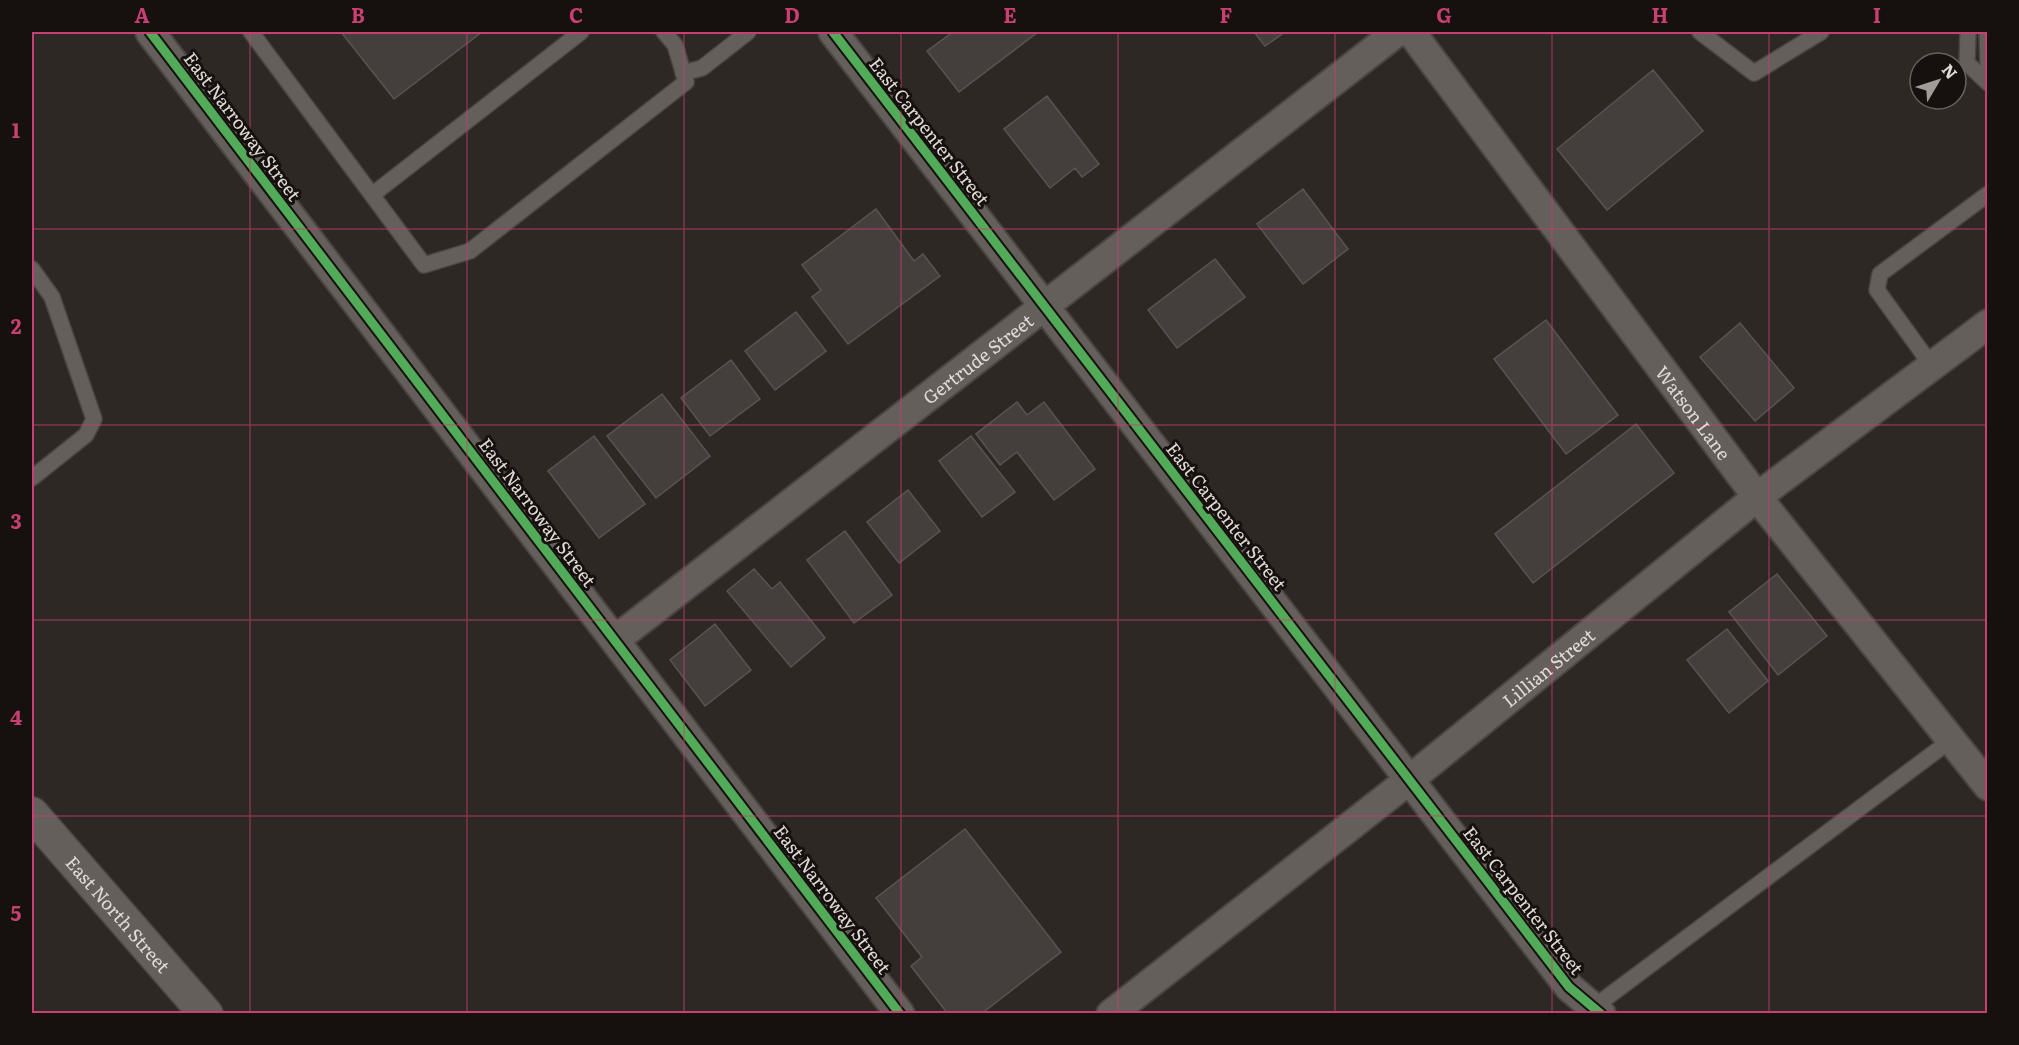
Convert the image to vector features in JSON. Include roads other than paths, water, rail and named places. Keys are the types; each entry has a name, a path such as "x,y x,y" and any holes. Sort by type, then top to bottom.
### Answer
{"street":[{"name":"East Narroway Street","path":"150,32 900,1014"},
{"name":"East Carpenter Street","path":"833,32 1569,987 1593,1011"},
{"name":"Gertrude Street","path":"615,640 1396,32"},
{"name":"Watson Lane","path":"1411,32 1757,497 1988,786"},
{"name":"Lillian Street","path":"1111,1014 1409,780 1757,497 1988,324"},
{"name":"East North Street","path":"32,814 206,1014"}],"lane":[{"path":"372,195 581,32"},
{"path":"254,33 424,265 470,251 686,82 675,45 664,32"},
{"path":"684,73 702,68 748,32"},
{"path":"1700,32 1754,73 1821,32"},
{"path":"1968,32 1967,63 1988,83"},
{"path":"1988,32 1988,65"},
{"path":"1932,366 1877,290 1880,274 1988,194"},
{"path":"32,269 52,297 94,419 86,435 32,478"},
{"path":"1593,1011 1951,740"}]}
